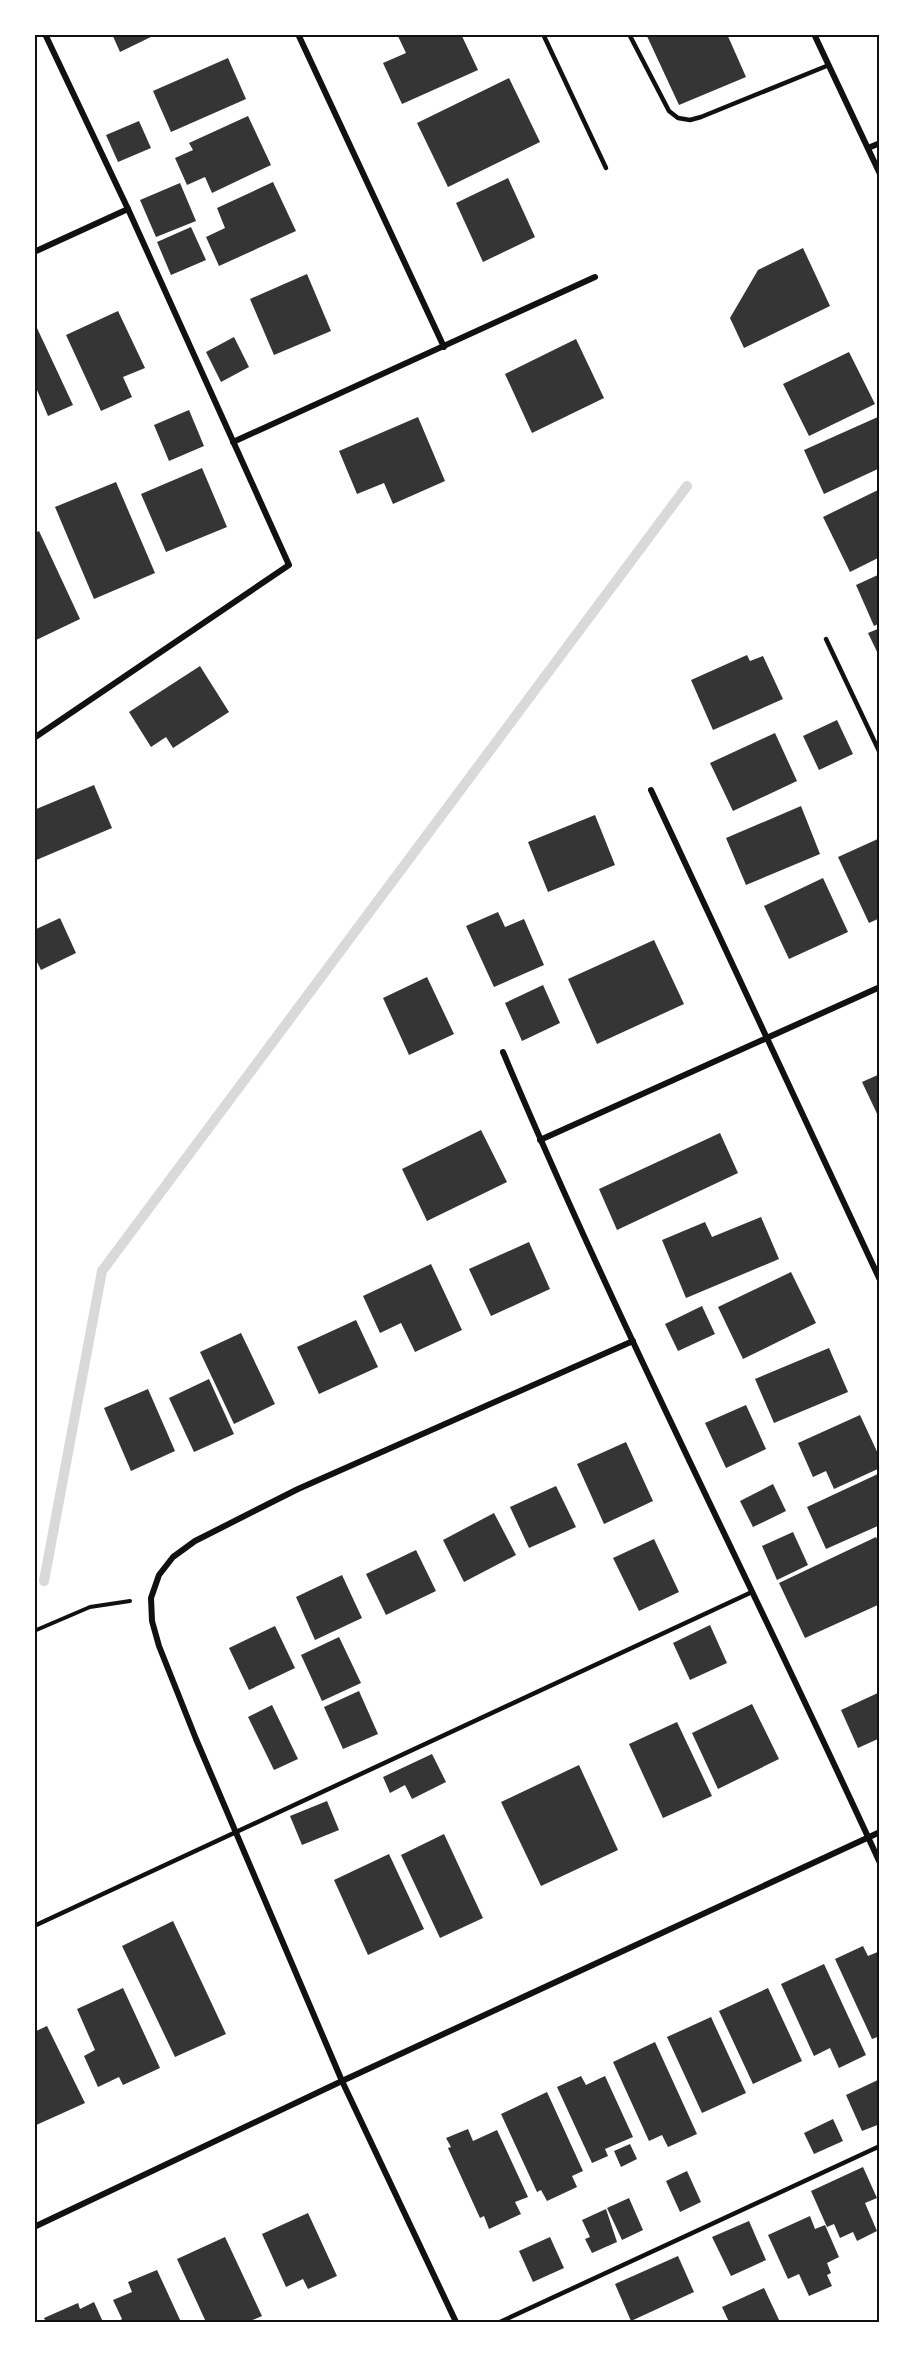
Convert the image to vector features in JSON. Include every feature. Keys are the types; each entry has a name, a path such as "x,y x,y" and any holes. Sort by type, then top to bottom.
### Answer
{"street":[{"path":"34,738 289,565 128,209 45,34"},
{"path":"298,34 444,347"},
{"path":"814,34 879,174"},
{"path":"868,148 879,143"},
{"path":"34,252 128,209"},
{"path":"233,442 596,277"},
{"path":"651,790 879,1280"},
{"path":"540,1140 879,987"},
{"path":"503,1052 540,1140 633,1341 879,1863"},
{"path":"456,2322 342,2081 237,1832 159,1646 152,1621 151,1598 159,1575 173,1557 195,1541 298,1490 633,1341"},
{"path":"34,2227 342,2081 879,1832"}],"lane":[{"path":"543,34 606,168"},
{"path":"629,34 669,111 678,118 690,120 716,112 829,64"},
{"path":"826,639 879,753"},
{"path":"34,1926 752,1592"},
{"path":"500,2322 879,2146"}],"path":[{"path":"34,1631 90,1607 151,1598"}],"building":[{"path":"112,34 157,34 120,52"},
{"path":"397,34 461,34 478,70 402,104 383,63 406,53"},
{"path":"646,34 727,34 746,77 679,105"},
{"path":"228,58 246,99 171,132 153,91"},
{"path":"509,78 540,142 448,187 417,123"},
{"path":"248,116 271,165 212,193 205,177 187,185 175,158 193,150 189,143"},
{"path":"139,121 151,148 118,162 106,135"},
{"path":"508,178 535,237 483,262 456,203"},
{"path":"273,182 296,231 219,266 206,237 225,228 217,208"},
{"path":"180,183 196,221 156,237 140,200"},
{"path":"191,227 206,260 171,275 157,242"},
{"path":"803,248 830,306 744,348 730,318 758,270"},
{"path":"307,274 331,331 274,355 250,299"},
{"path":"118,311 145,368 123,377 132,397 101,411 66,335"},
{"path":"37,328 73,405 48,416 37,390 34,391 34,330"},
{"path":"234,337 249,367 221,382 206,352"},
{"path":"576,339 604,398 532,433 505,374"},
{"path":"849,352 875,404 809,436 783,384"},
{"path":"189,410 204,446 169,461 154,425"},
{"path":"880,416 880,468 824,494 804,450"},
{"path":"418,417 445,481 393,504 384,483 357,494 339,451"},
{"path":"202,468 227,527 166,552 141,494"},
{"path":"116,482 155,573 94,599 55,507"},
{"path":"880,489 880,557 850,572 823,517"},
{"path":"39,531 80,619 34,641 34,533"},
{"path":"880,574 880,623 874,626 856,585"},
{"path":"880,628 880,658 868,633"},
{"path":"747,655 750,661 763,656 783,699 713,730 691,680"},
{"path":"200,666 229,712 173,748 166,737 151,747 129,712"},
{"path":"837,720 853,754 819,770 803,736"},
{"path":"775,733 797,781 733,811 710,763"},
{"path":"94,785 112,828 34,861 34,810"},
{"path":"801,806 820,854 746,885 726,838"},
{"path":"595,815 615,865 548,892 528,842"},
{"path":"880,838 880,918 869,923 838,857"},
{"path":"823,878 848,932 789,959 764,906"},
{"path":"498,912 505,927 524,919 544,965 494,987 466,926"},
{"path":"60,918 76,953 41,970 34,956 34,930"},
{"path":"654,940 684,1004 597,1044 568,979"},
{"path":"427,977 454,1034 409,1055 383,998"},
{"path":"543,985 560,1023 522,1041 505,1003"},
{"path":"880,1074 880,1120 862,1082"},
{"path":"481,1130 507,1182 427,1221 402,1169"},
{"path":"720,1133 738,1173 617,1230 599,1189"},
{"path":"761,1217 779,1259 686,1298 662,1240 705,1222 712,1237"},
{"path":"529,1242 550,1289 491,1316 469,1269"},
{"path":"431,1264 462,1330 415,1352 401,1323 380,1333 363,1296"},
{"path":"791,1272 816,1323 743,1359 718,1307"},
{"path":"702,1306 715,1334 678,1351 665,1324"},
{"path":"356,1320 378,1367 319,1394 297,1347"},
{"path":"241,1333 275,1404 234,1424 200,1352"},
{"path":"829,1348 848,1392 774,1423 755,1379"},
{"path":"209,1379 234,1434 194,1452 169,1398"},
{"path":"148,1389 175,1451 131,1471 104,1408"},
{"path":"746,1405 766,1449 726,1468 705,1423"},
{"path":"860,1415 880,1458 880,1468 834,1489 826,1471 813,1477 798,1443"},
{"path":"626,1442 653,1501 604,1524 577,1464"},
{"path":"880,1473 880,1525 826,1549 807,1507"},
{"path":"773,1484 786,1511 753,1527 740,1501"},
{"path":"556,1486 576,1527 529,1548 510,1507"},
{"path":"494,1513 516,1555 464,1582 443,1540"},
{"path":"793,1532 808,1565 777,1580 762,1546"},
{"path":"876,1537 880,1545 880,1604 805,1638 779,1583"},
{"path":"654,1539 679,1592 639,1611 613,1558"},
{"path":"416,1550 436,1591 386,1615 366,1574"},
{"path":"342,1575 362,1618 315,1640 296,1597"},
{"path":"710,1625 727,1663 690,1680 673,1643"},
{"path":"275,1626 295,1668 249,1690 229,1648"},
{"path":"339,1637 361,1683 322,1701 301,1655"},
{"path":"359,1691 378,1734 343,1749 324,1707"},
{"path":"880,1692 880,1738 858,1748 841,1710"},
{"path":"752,1704 779,1759 718,1789 692,1733"},
{"path":"272,1705 298,1759 274,1770 248,1717"},
{"path":"677,1722 712,1796 663,1818 629,1744"},
{"path":"432,1754 446,1782 412,1799 405,1785 390,1793 383,1777"},
{"path":"579,1765 618,1850 541,1886 501,1802"},
{"path":"327,1801 339,1830 302,1845 290,1816"},
{"path":"444,1834 483,1918 440,1938 401,1855"},
{"path":"389,1854 424,1929 368,1955 334,1880"},
{"path":"173,1921 226,2034 175,2057 122,1946"},
{"path":"863,1946 868,1956 880,1951 880,2036 872,2039 835,1959"},
{"path":"824,1964 866,2055 839,2068 830,2048 814,2056 781,1984"},
{"path":"123,1988 160,2068 123,2085 119,2077 98,2087 84,2056 95,2050 77,2009"},
{"path":"768,1988 802,2061 753,2084 719,2011"},
{"path":"711,2017 746,2093 702,2113 667,2037"},
{"path":"47,2026 85,2103 34,2126 34,2032"},
{"path":"655,2042 697,2134 668,2147 662,2135 649,2141 613,2062"},
{"path":"581,2076 586,2085 605,2076 633,2137 605,2149 608,2156 592,2163 557,2087"},
{"path":"880,2079 880,2124 862,2131 846,2095"},
{"path":"547,2092 583,2171 572,2176 577,2187 547,2201 541,2190 537,2192 501,2114"},
{"path":"833,2119 843,2141 814,2154 804,2133"},
{"path":"468,2129 473,2141 497,2130 528,2197 515,2202 521,2214 489,2229 484,2216 480,2218 448,2148 451,2147 446,2138"},
{"path":"630,2144 637,2159 621,2167 614,2151"},
{"path":"863,2167 877,2198 865,2203 877,2231 857,2241 853,2232 840,2238 834,2224 827,2227 811,2191"},
{"path":"687,2171 701,2202 680,2212 666,2181"},
{"path":"629,2198 643,2230 622,2240 607,2208"},
{"path":"606,2209 617,2242 592,2253 585,2239 590,2237 582,2220"},
{"path":"308,2213 337,2276 308,2289 303,2279 286,2287 262,2234"},
{"path":"810,2216 815,2229 825,2225 839,2257 827,2263 831,2273 827,2275 832,2286 809,2296 799,2274 788,2279 768,2235"},
{"path":"749,2221 766,2260 731,2276 712,2237"},
{"path":"225,2237 262,2316 248,2322 206,2322 177,2259"},
{"path":"550,2237 564,2268 533,2282 519,2251"},
{"path":"678,2256 694,2292 631,2321 615,2284"},
{"path":"157,2270 181,2322 120,2322 122,2319 113,2300 132,2292 128,2282"},
{"path":"764,2288 780,2322 729,2322 722,2307"},
{"path":"94,2302 103,2322 46,2322 44,2318 78,2303 80,2309"}],"waterway":[{"path":"44,1581 102,1271 687,486"}]}
